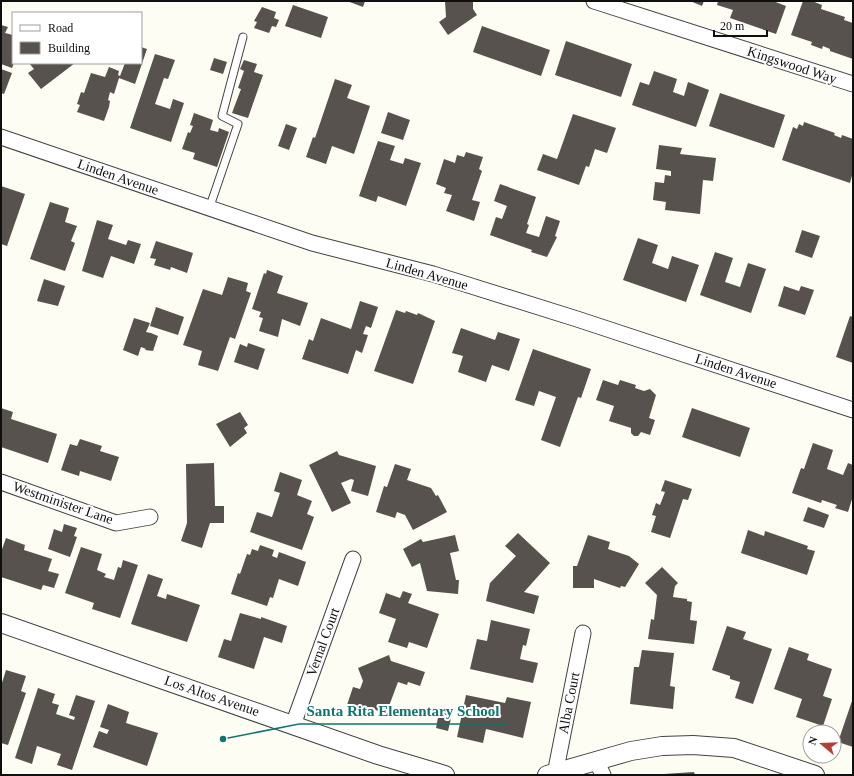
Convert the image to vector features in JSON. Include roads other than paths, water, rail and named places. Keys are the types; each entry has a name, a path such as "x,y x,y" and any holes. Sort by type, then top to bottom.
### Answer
{"street":[{"name":"Kingswood Way","path":"594,1 853,84"},
{"name":"Linden Avenue","path":"1,137 312,243 433,274 570,316 853,410"},
{"name":"Westminister Lane","path":"1,482 116,523 150,517"},
{"name":"Vernal Court","path":"293,725 353,558"},
{"name":"Los Altos Avenue","path":"1,623 385,757 445,775"},
{"name":"Alba Court","path":"551,774 583,633"},
{"path":"551,774 599,768 631,751 662,746 715,745 754,754 815,775"}],"lane":[{"path":"209,209 238,124 222,116 243,38"}],"place":[{"name":"Santa Rita Elementary School","path":"223,739"}]}
